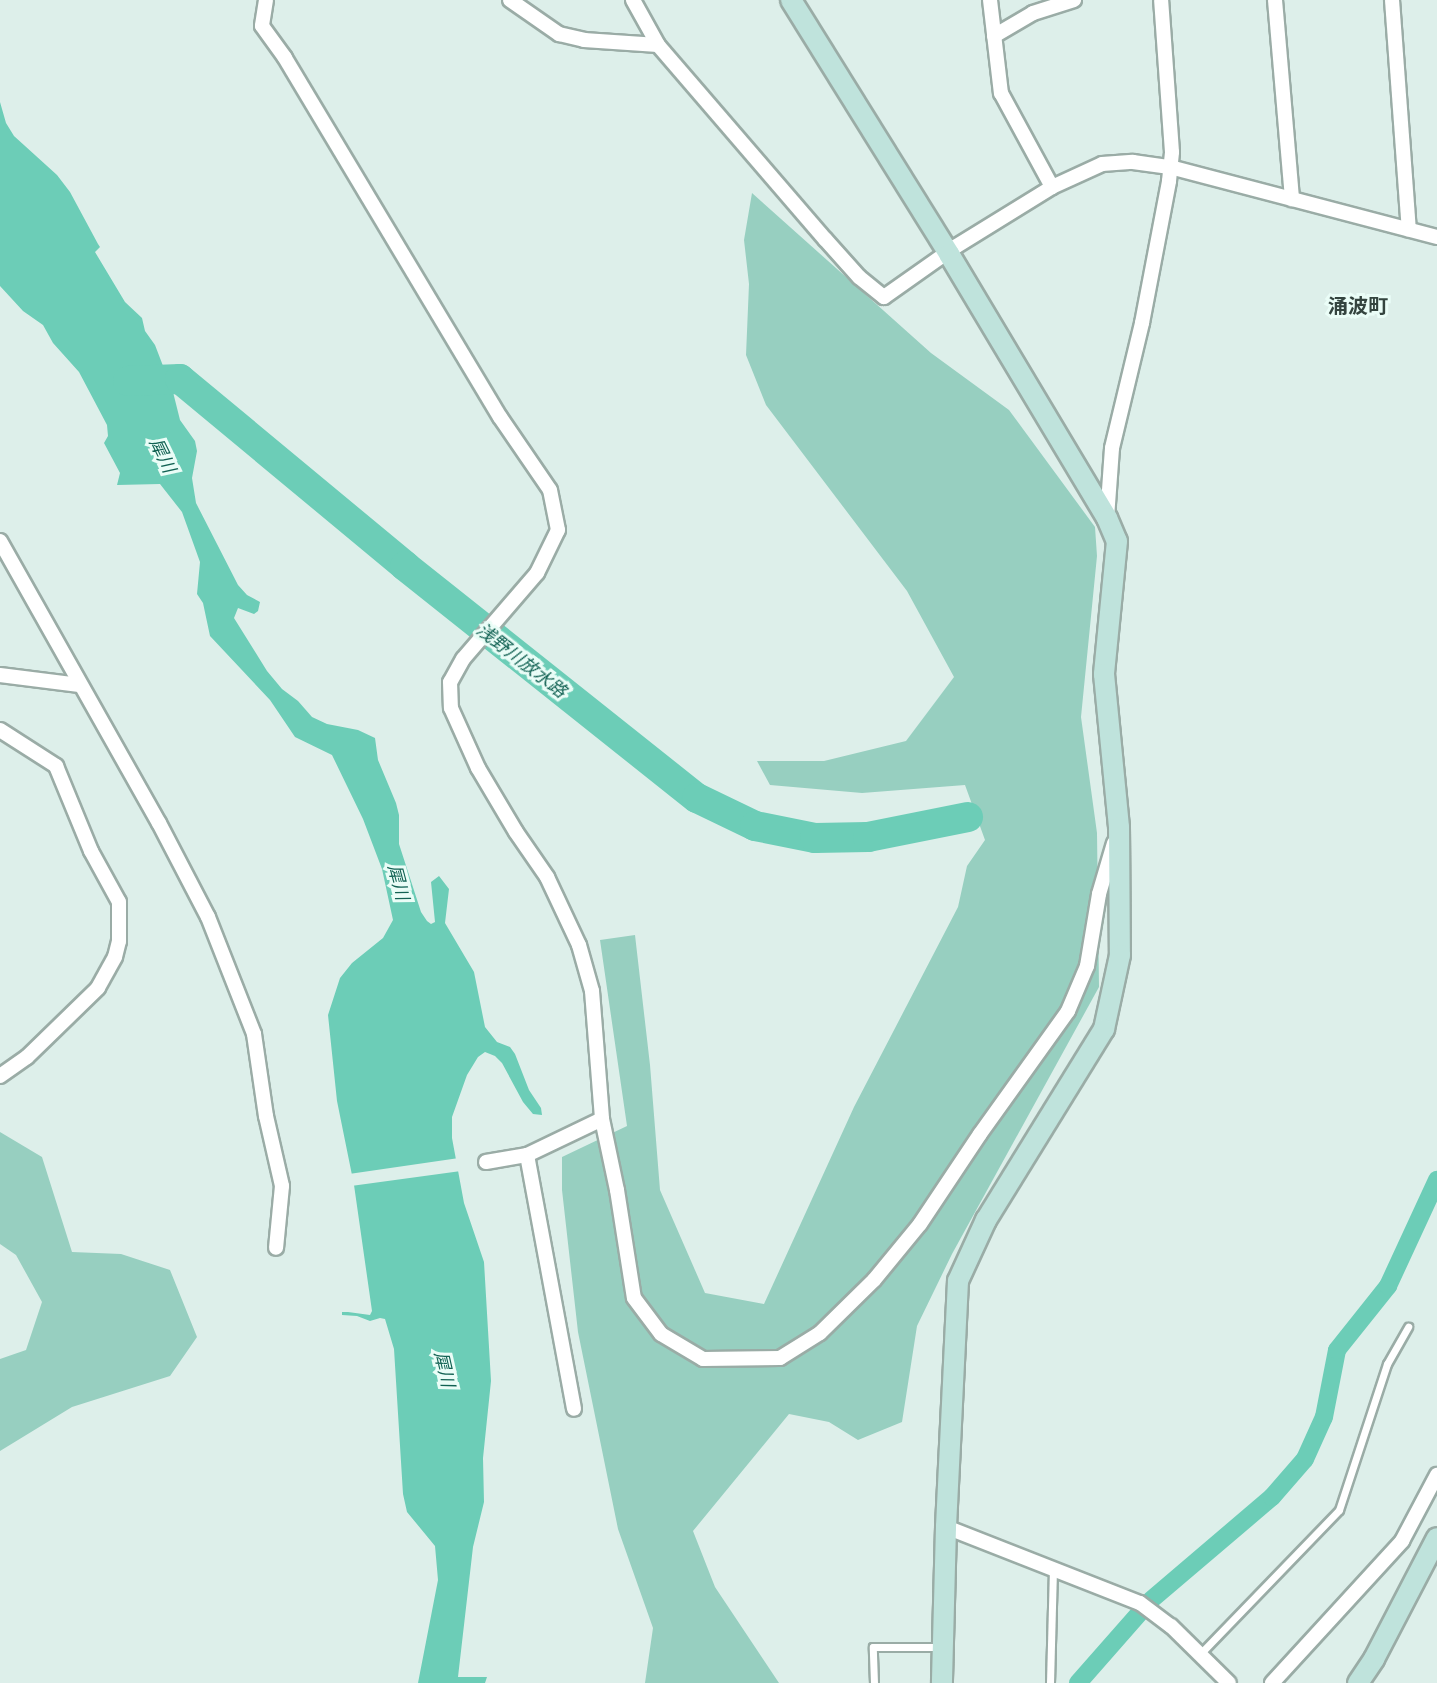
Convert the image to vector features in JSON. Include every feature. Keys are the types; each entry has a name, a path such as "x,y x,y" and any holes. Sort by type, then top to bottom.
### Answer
{"street":[{"path":"266,0 262,26 291,69 500,417 550,490 558,530 537,573 464,659 450,681 451,708 478,768 516,832 547,877 579,945 592,991 602,1119 617,1190 634,1298 661,1334 703,1359 780,1358 820,1333 874,1280 920,1224 980,1134 1068,1011 1087,966 1099,894 1119,827"},
{"path":"510,0 559,33 584,40 658,45"},
{"path":"633,0 658,45 832,247 859,277 884,297 955,248 1052,187 1102,164 1133,162 1170,167 1437,237"},
{"path":"791,0 949,254 1107,518 1117,541 1104,674 1119,827 1120,955 1104,1029 986,1220 958,1281 946,1527 942,1683"},
{"path":"990,0 1001,93 1052,187"},
{"path":"994,36 1033,13 1074,0"},
{"path":"1107,518 1112,448 1142,323 1172,152 1161,0"},
{"path":"1275,0 1292,199"},
{"path":"1392,0 1409,229"},
{"path":"0,541 79,685 159,823 208,916 254,1034 266,1116 282,1186 276,1248"},
{"path":"0,675 79,685"},
{"path":"0,730 56,765 91,851 119,902 119,941 115,957 98,988 27,1057 0,1076"},
{"path":"486,1162 527,1155 602,1119"},
{"path":"527,1155 574,1409"},
{"path":"1272,1683 1402,1541 1437,1475"},
{"path":"946,1527 1140,1603 1200,1654 1229,1683"},
{"path":"1358,1683 1374,1659 1437,1538"}],"lane":[{"path":"1200,1654 1338,1510 1387,1364 1408,1327"},
{"path":"1050,1683 1053,1568"},
{"path":"874,1683 873,1647 943,1647"}],"shaded area":[{"path":"752,193 931,353 1009,410 1095,527 1097,556 1081,717 1097,833 1099,987 952,1254 917,1326 902,1422 858,1440 829,1422 789,1414 693,1531 715,1587 779,1683 645,1683 653,1628 618,1529 578,1332 562,1190 562,1157 627,1126 600,940 635,935 650,1065 660,1190 705,1293 764,1304 854,1107 958,907 967,866 985,840 965,785 862,793 770,785 757,761 824,761 906,741 954,677 907,591 766,405 746,355 749,284 744,240"},
{"path":"0,1132 42,1157 72,1252 121,1254 170,1270 197,1337 170,1376 72,1407 0,1451 0,1359 26,1350 42,1302 16,1255 0,1244"}],"water":[{"name":"犀川","path":"0,102 6,123 14,136 57,175 70,192 100,247 95,252 125,302 142,318 145,331 155,345 173,392 180,420 195,441 197,451 192,478 196,503 238,585 247,595 260,602 258,611 254,614 238,608 234,618 267,671 282,689 298,701 312,717 327,724 358,730 375,738 378,760 399,815 399,844 421,912 431,924 435,922 431,882 439,876 449,889 445,923 474,972 485,1027 497,1042 510,1047 515,1054 529,1090 541,1108 542,1115 533,1114 523,1102 502,1063 495,1056 485,1052 478,1057 467,1075 452,1117 452,1138 464,1203 484,1262 491,1381 483,1458 484,1502 473,1547 458,1677 487,1677 485,1683 418,1683 438,1580 435,1546 407,1512 403,1494 394,1349 385,1319 370,1321 357,1316 342,1315 342,1312 348,1312 370,1315 372,1311 354,1185 337,1101 328,1015 340,978 352,963 383,938 393,920 382,869 363,819 332,755 295,737 270,700 210,636 203,603 197,594 200,562 182,512 160,484 117,485 120,473 104,443 108,436 107,425 79,372 53,343 43,325 23,311 0,286"}],"pier":[{"path":"459,1158 461,1171 351,1186 349,1174"}],"waterway":[{"name":"浅野川放水路","path":"128,381 180,379 405,566 697,798 755,826 815,838 868,837 968,817"},
{"path":"1151,1600 1272,1497 1305,1459 1324,1417 1337,1350 1388,1286 1437,1180"},
{"path":"1078,1683 1143,1609"}],"district":[{"name":"涌波町","path":"1358,305"}]}
